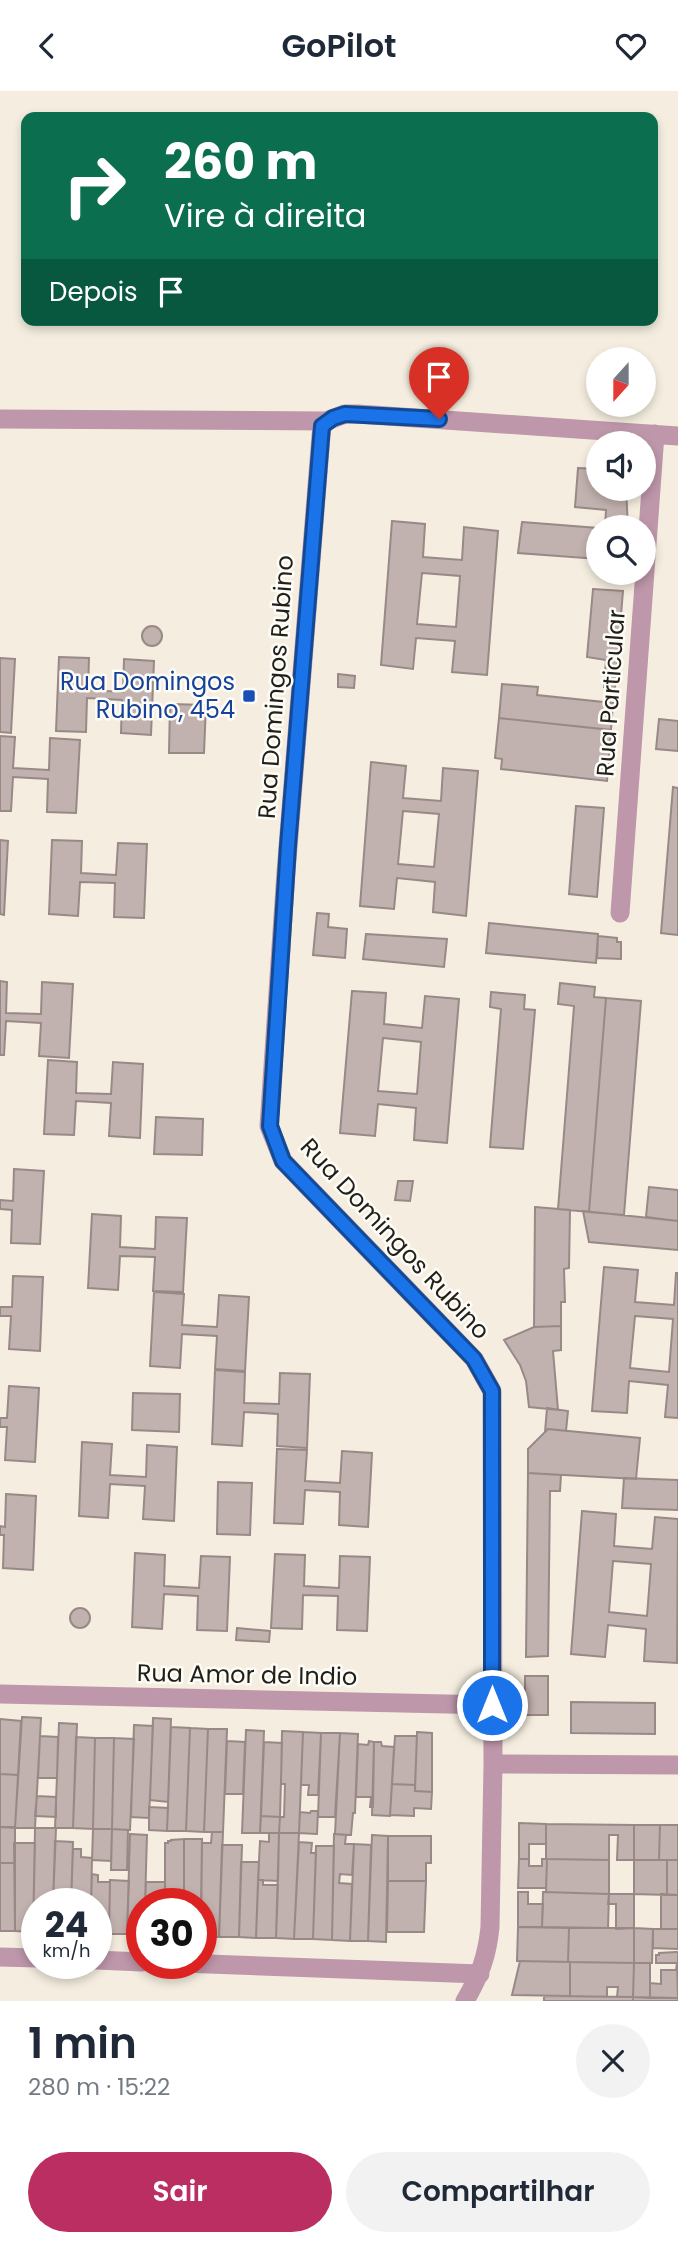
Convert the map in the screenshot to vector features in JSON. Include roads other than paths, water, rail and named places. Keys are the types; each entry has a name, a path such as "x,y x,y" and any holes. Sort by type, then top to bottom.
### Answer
{"street":[{"path":"0,419 326,421 345,414 358,414 610,431"},
{"name":"Rua Domingos Rubino","path":"326,421 322,426 313,529 270,1126 283,1161 474,1359 492,1391 493,1764 490,1927 488,1949 480,1975 464,2001"},
{"path":"656,434 678,436"},
{"name":"Rua Particular","path":"620,913 649,501"},
{"name":"Rua Amor de Indio","path":"0,1694 492,1705"},
{"path":"493,1764 678,1765"},
{"path":"0,1957 21,1958"},
{"path":"217,1964 480,1975"}],"place":[{"name":"Rua Domingos Rubino, 454","path":"249,696"}]}
